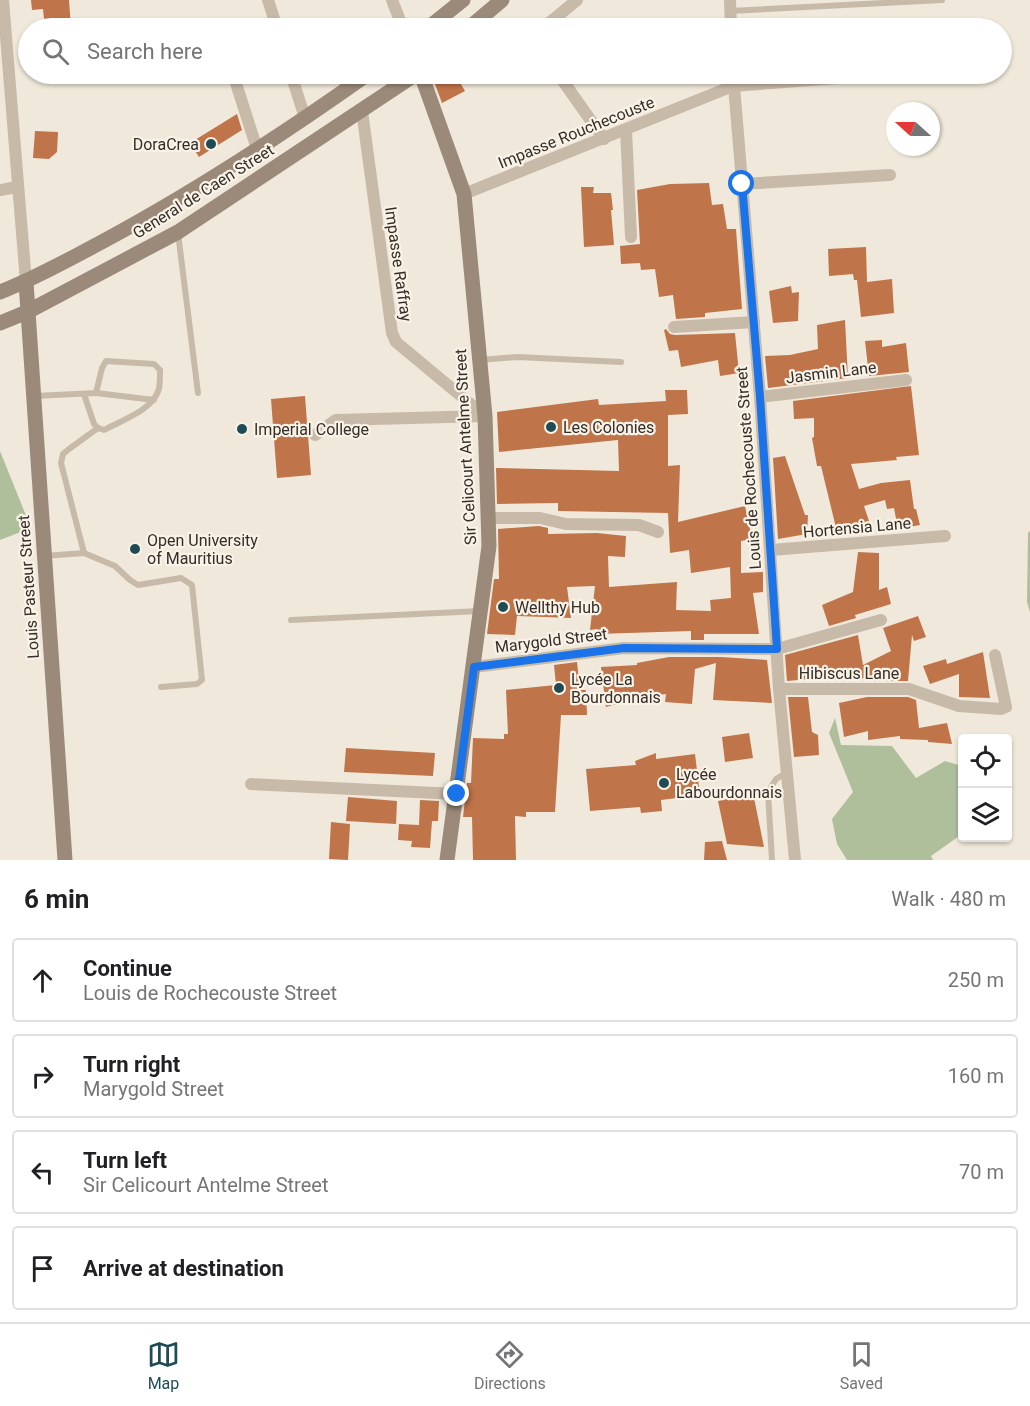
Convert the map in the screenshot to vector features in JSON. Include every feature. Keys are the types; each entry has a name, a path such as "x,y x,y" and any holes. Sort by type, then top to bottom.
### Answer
{"street":[{"path":"3,0 5,91 26,282"},
{"path":"268,0 274,18"},
{"path":"392,0 399,18"},
{"path":"441,18 464,0"},
{"path":"481,18 502,0"},
{"path":"555,18 577,0"},
{"path":"236,84 257,149"},
{"path":"294,84 305,118"},
{"name":"General de Caen Street","path":"0,292 26,282 153,214 305,118 354,84"},
{"name":"General de Caen Street","path":"0,323 27,312 178,232 405,84"},
{"name":"Sir Celicourt Antelme Street","path":"425,84 464,194 485,416 489,518 489,546 447,860"},
{"path":"565,84 604,139"},
{"name":"Impasse Rouchecouste","path":"464,194 626,130 724,84"},
{"name":"Louis de Rochecouste Street","path":"733,84 760,397 779,689 795,860"},
{"name":"Impasse Raffray","path":"362,111 392,333 396,342 485,416"},
{"path":"626,130 631,237"},
{"path":"742,184 890,175"},
{"path":"0,190 17,188"},
{"name":"Louis Pasteur Street","path":"26,282 65,860"},
{"path":"674,327 754,322"},
{"name":"Jasmin Lane","path":"760,397 906,380"},
{"path":"315,435 336,420 485,416"},
{"path":"489,518 540,518 566,524 639,525 658,532"},
{"name":"Hortensia Lane","path":"771,550 945,536"},
{"name":"Marygold Street","path":"474,667 624,648 777,649 881,620"},
{"name":"Hibiscus Lane","path":"779,689 909,689 959,706 1001,709 1006,707 995,655"},
{"path":"251,784 457,794"}],"lane":[{"path":"730,5 942,0"},
{"path":"178,232 198,393"},
{"path":"480,360 517,357 621,362"},
{"path":"84,394 94,424 104,430 148,406 154,400 159,387 160,370 154,364 106,361 96,393"},
{"path":"33,396 96,393 154,400"},
{"path":"84,553 61,463 63,454 98,428"},
{"path":"44,556 84,553 115,566 138,585 181,578 192,585 203,672 202,680 197,684 161,687"},
{"path":"291,620 481,611"},
{"path":"772,860 768,792 776,778 787,773"}],"green space":[{"path":"0,451 31,528 0,540"},
{"path":"1030,531 1030,612 1027,602 1028,533"},
{"path":"835,718 841,745 892,746 916,778 945,761 958,765 958,837 931,856 933,860 847,860 837,844 832,819 853,792 829,733"}],"building":[{"path":"31,0 69,0 70,18 44,18 43,9 32,10"},
{"path":"435,84 461,84 465,91 442,103"},
{"path":"237,114 242,130 199,157 190,143"},
{"path":"35,131 58,132 57,152 49,159 33,158"},
{"path":"709,183 712,205 723,204 727,229 736,229 742,309 705,313 705,317 676,319 673,295 659,297 655,269 641,270 640,263 621,264 620,246 640,244 637,190 670,184"},
{"path":"581,187 594,187 593,193 611,193 614,245 584,247"},
{"path":"866,247 867,282 892,279 894,313 861,317 857,280 854,280 853,274 829,276 828,249"},
{"path":"791,286 792,293 799,292 798,321 773,323 769,291"},
{"path":"845,320 848,378 768,388 765,356 790,355 818,349 817,325"},
{"path":"666,329 670,334 675,335 735,333 739,373 720,376 718,360 681,367 678,350 669,351 664,330"},
{"path":"882,340 882,347 906,343 909,372 869,376 865,341"},
{"path":"911,386 919,455 896,457 897,460 851,464 859,489 881,483 910,480 914,509 916,509 920,525 898,529 894,508 887,509 885,500 864,506 873,533 838,536 821,466 817,466 812,438 814,437 814,418 794,419 793,401"},
{"path":"665,390 687,390 688,414 668,415 668,466 680,465 678,522 745,506 752,539 741,541 741,573 763,572 763,592 753,593 759,634 704,634 704,640 691,640 691,631 597,634 597,629 590,630 595,586 567,587 571,618 517,616 515,635 487,634 494,579 499,579 498,529 539,526 548,528 548,534 597,533 626,536 625,557 608,556 609,587 677,582 676,610 711,611 710,600 731,598 730,567 691,573 689,550 670,553 668,513 558,511 558,503 497,504 496,468 619,471 618,440 499,452 497,412 598,399 599,405 666,401"},
{"path":"305,396 311,475 277,478 271,399"},
{"path":"785,456 805,515 808,515 807,534 778,539 773,458"},
{"path":"858,552 879,553 879,590 887,587 891,604 829,626 822,605 853,592"},
{"path":"918,616 926,637 914,641 912,635 908,681 867,681 867,678 830,680 830,677 787,681 785,655 858,635 863,665 891,651 883,628"},
{"path":"983,652 990,698 959,697 959,674 930,684 923,666 946,659 947,664"},
{"path":"669,657 767,660 772,703 713,700 716,663 695,669 692,704 665,702 666,694 628,699 628,701 606,707 601,667 637,665 637,663"},
{"path":"577,662 580,690 586,690 587,715 561,715 555,812 526,812 526,817 515,816 516,860 473,860 472,817 463,817 467,783 471,783 473,738 504,739 504,734 508,734 506,690 556,685 554,665"},
{"path":"788,697 808,697 812,732 818,735 819,755 794,757"},
{"path":"867,697 908,697 916,700 919,728 947,723 952,744 900,739 900,736 868,740 868,731 844,737 839,703"},
{"path":"749,733 753,758 725,762 722,737"},
{"path":"346,748 435,753 433,776 344,772"},
{"path":"656,753 656,759 695,754 700,795 661,800 662,811 641,813 640,807 590,811 586,769 636,765 635,761"},
{"path":"753,793 764,847 727,844 718,801"},
{"path":"348,797 397,801 396,824 346,821"},
{"path":"420,800 439,801 438,821 432,821 430,848 411,847 412,841 398,840 399,824 419,825"},
{"path":"331,822 350,824 348,860 329,859"},
{"path":"722,841 727,860 704,860 705,842"}],"place":[{"name":"DoraCrea","path":"211,144"},
{"name":"Les Colonies","path":"551,427"},
{"name":"Imperial College","path":"242,429"},
{"name":"Open University of Mauritius","path":"135,549"},
{"name":"Wellthy Hub","path":"503,607"},
{"name":"Lycée La Bourdonnais","path":"559,688"},
{"name":"Lycée Labourdonnais","path":"664,783"}],"route":[{"path":"457,794 474,667 624,648 777,649 760,397 742,184"}]}
